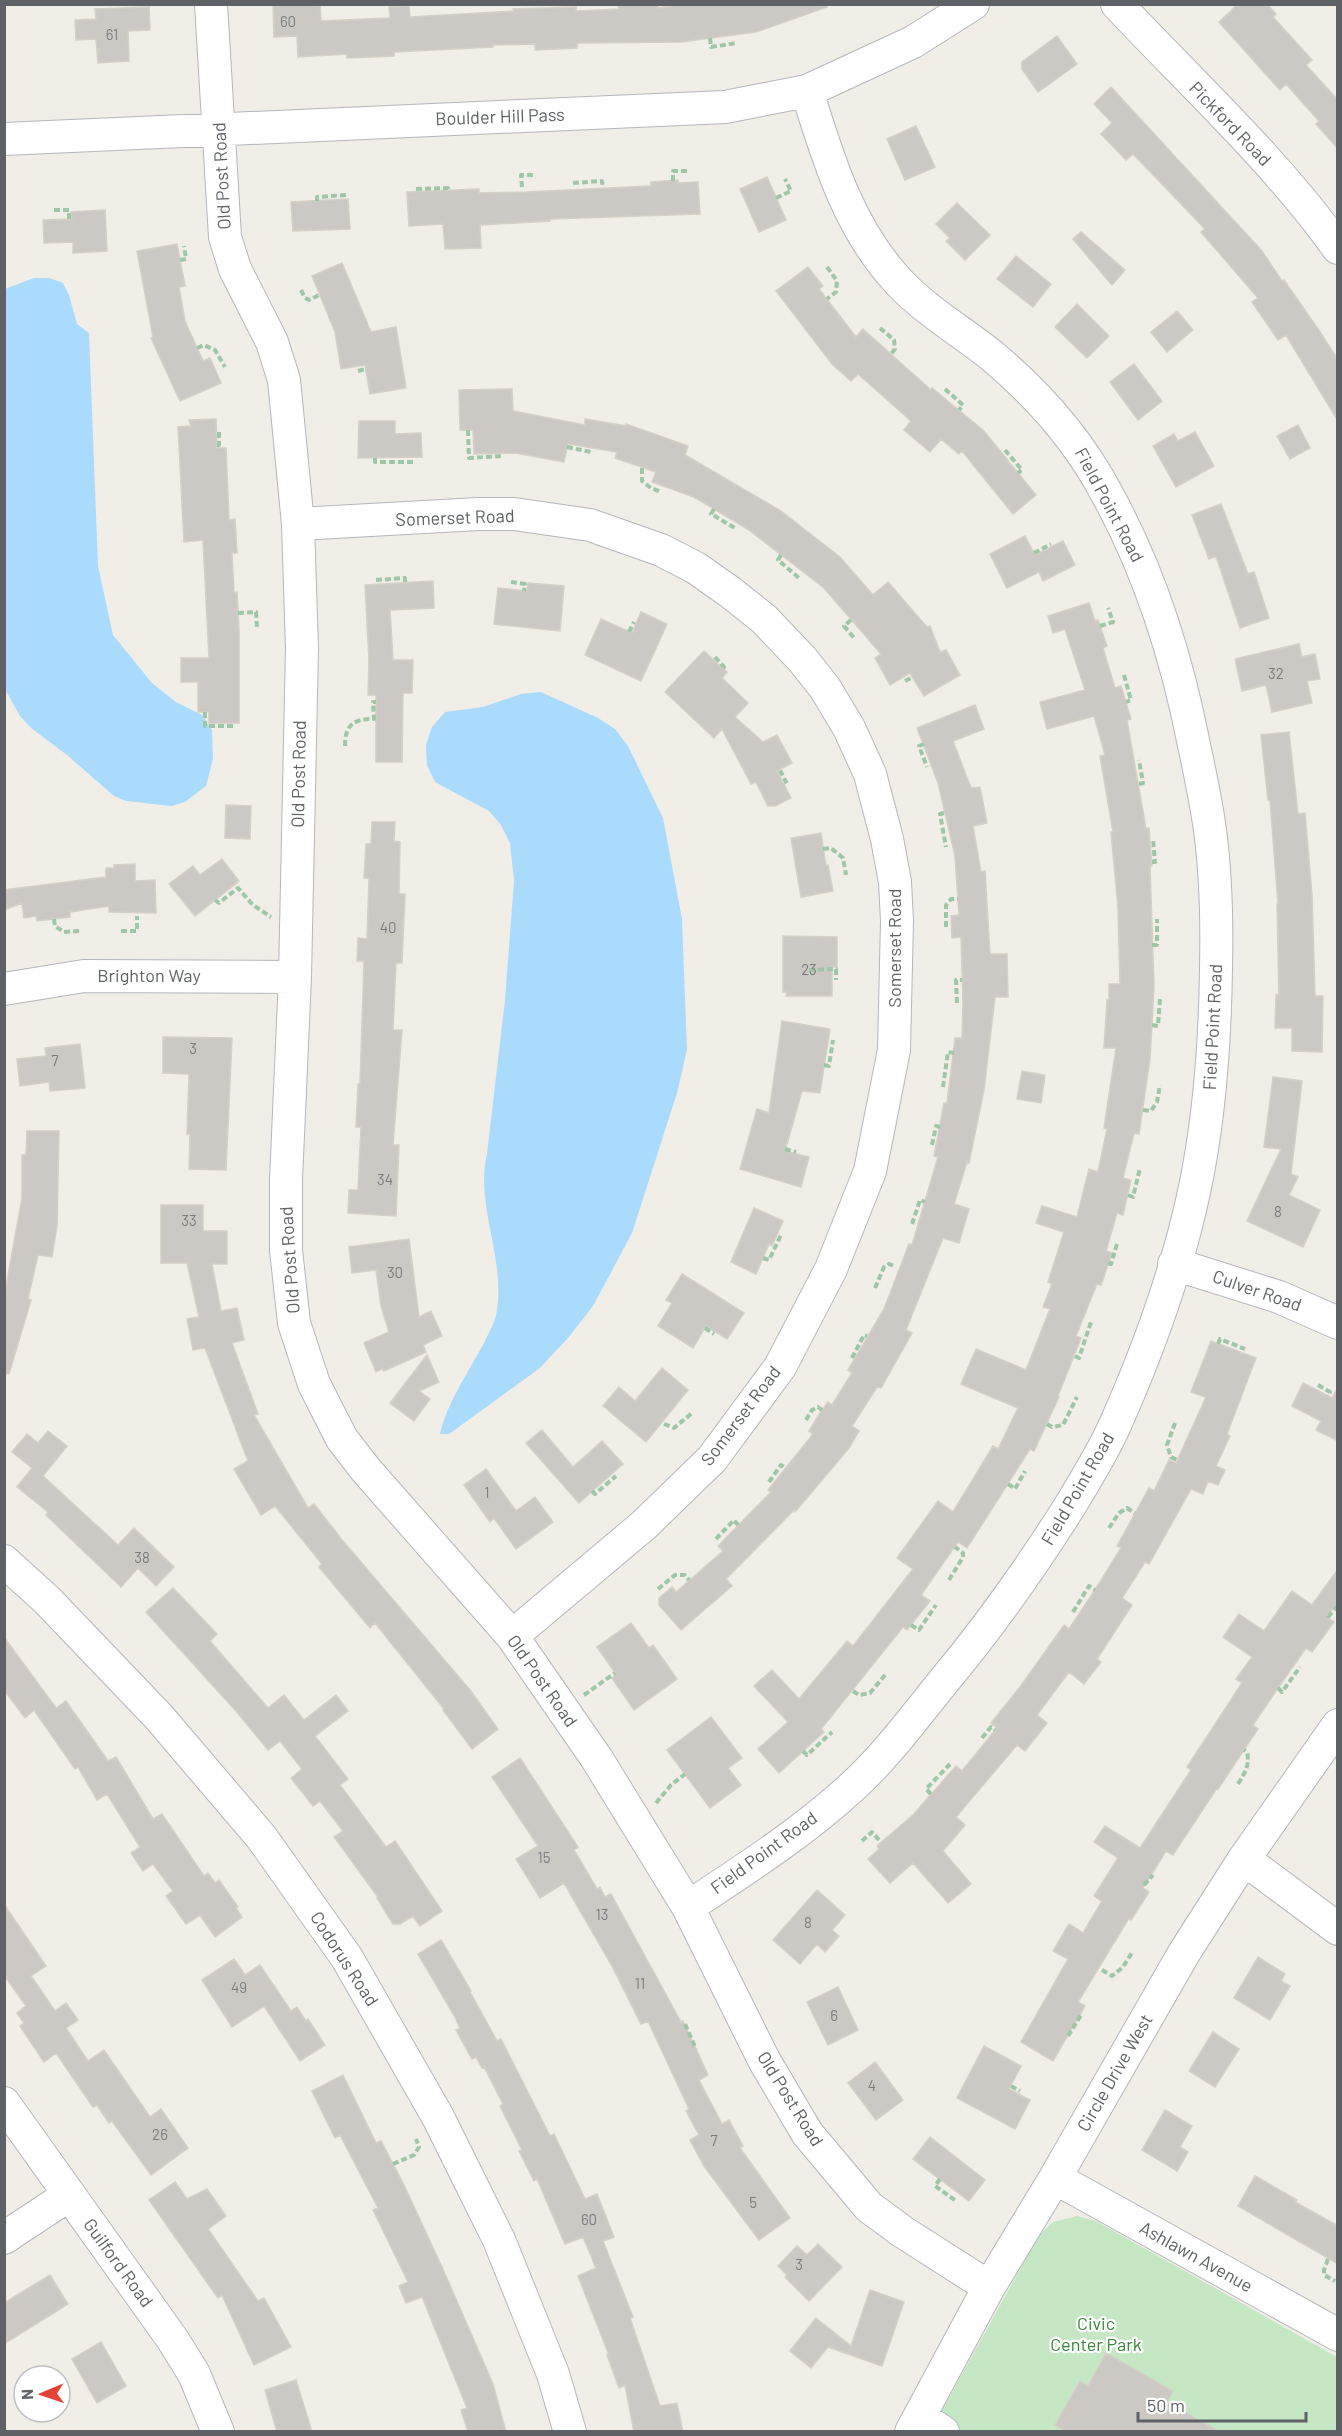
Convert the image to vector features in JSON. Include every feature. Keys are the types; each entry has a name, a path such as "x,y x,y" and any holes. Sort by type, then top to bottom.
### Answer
{"street":[{"name":"Old Post Road","path":"212,4 225,237 235,269 272,342 284,380 298,524 302,648 295,977 286,1180 286,1250 294,1323 314,1384 342,1440 512,1636 597,1759 688,1907 764,2060 807,2133 869,2207 903,2232 989,2287"},
{"name":"Boulder Hill Pass","path":"4,139 725,107 807,91 913,42 973,4"},
{"name":"Pickford Road","path":"1117,4 1273,169 1314,215 1338,248"},
{"name":"Field Point Road","path":"688,1907 792,1836 853,1786 890,1746 968,1652 1024,1578 1091,1471 1114,1427 1143,1357 1174,1264 1194,1193 1210,1093 1215,1031 1217,934 1211,836 1187,709 1170,647 1143,567 1098,477 1065,427 1027,387 988,353 921,303 895,278 854,218 829,164 807,91"},
{"name":"Somerset Road","path":"298,524 513,514 590,525 661,550 696,568 764,619 802,659 825,688 849,728 870,774 887,839 895,882 897,921 894,1050 870,1171 831,1269 780,1367 712,1459 644,1525 512,1636"},
{"name":"Brighton Way","path":"4,989 84,976 295,977"},
{"name":"Culver Road","path":"1174,1264 1280,1297 1338,1323"},
{"name":"Codorus Road","path":"4,1561 47,1600 159,1717 262,1838 347,1958 438,2116 499,2240 553,2374 570,2432"},
{"name":"Circle Drive West","path":"925,2427 989,2287 1055,2178 1184,1953 1244,1859 1338,1725"},
{"path":"1244,1859 1338,1929"},
{"name":"Guilford Road","path":"4,2103 178,2349 194,2374 218,2432"},
{"name":"Ashlawn Avenue","path":"1055,2178 1338,2335"},
{"path":"4,2238 69,2195"}],"path":[{"path":"710,38 711,47 737,43"},
{"path":"673,181 673,171 688,171"},
{"path":"522,187 521,176 536,175"},
{"path":"776,198 790,191 785,179"},
{"path":"573,183 602,181 603,188"},
{"path":"416,189 448,188 448,190"},
{"path":"317,201 317,197 346,195"},
{"path":"54,210 69,210 69,219"},
{"path":"180,260 186,259 184,246"},
{"path":"827,267 837,281 836,292 827,299"},
{"path":"301,290 305,298 309,300 319,295"},
{"path":"879,328 894,340 895,349 891,354"},
{"path":"197,348 204,345 215,350 225,367"},
{"path":"358,371 366,369"},
{"path":"945,389 963,405 959,410"},
{"path":"468,430 469,458 501,456"},
{"path":"217,445 219,445 219,431"},
{"path":"567,447 591,452"},
{"path":"1005,450 1022,470 1018,474"},
{"path":"375,458 375,462 414,462"},
{"path":"642,468 642,481 661,492"},
{"path":"714,509 711,514 735,528"},
{"path":"1034,553 1051,544"},
{"path":"782,555 778,560 800,578"},
{"path":"376,579 405,578 405,583"},
{"path":"511,582 525,584 524,591"},
{"path":"1100,626 1113,622 1108,608"},
{"path":"238,613 256,612 257,628"},
{"path":"851,620 844,626 855,639"},
{"path":"629,632 634,622"},
{"path":"716,657 723,668"},
{"path":"1124,675 1131,700 1126,702"},
{"path":"905,681 913,677"},
{"path":"345,746 345,732 350,724 359,719 374,719 373,702 376,702"},
{"path":"205,712 205,726 233,726"},
{"path":"924,744 919,746 927,767"},
{"path":"1139,760 1143,783 1139,784"},
{"path":"779,773 781,772 788,786"},
{"path":"944,813 940,814 946,847"},
{"path":"1152,862 1155,862 1153,839"},
{"path":"823,849 831,848 843,858 846,875"},
{"path":"216,900 219,903 238,888 253,905 273,919"},
{"path":"946,927 946,905 951,899 958,899"},
{"path":"121,931 137,931 137,916"},
{"path":"54,919 55,926 64,932 79,931"},
{"path":"1152,945 1157,945 1157,919"},
{"path":"809,970 836,969 836,980"},
{"path":"957,1003 956,980 962,980"},
{"path":"1152,1025 1158,1026 1160,998"},
{"path":"824,1065 829,1066 833,1040"},
{"path":"943,1087 948,1053 954,1053"},
{"path":"1143,1110 1151,1111 1157,1102 1160,1086"},
{"path":"932,1145 936,1126 940,1126"},
{"path":"785,1149 796,1152"},
{"path":"1128,1196 1133,1197 1140,1168"},
{"path":"912,1224 920,1200 925,1202"},
{"path":"763,1258 769,1260 781,1235"},
{"path":"1108,1263 1111,1264 1117,1244"},
{"path":"875,1288 884,1267 889,1264 894,1266"},
{"path":"1074,1356 1079,1358 1091,1322"},
{"path":"705,1328 714,1334"},
{"path":"852,1358 864,1335 867,1336"},
{"path":"1218,1344 1220,1339 1245,1349"},
{"path":"1318,1385 1330,1392 1328,1396"},
{"path":"1047,1424 1052,1427 1063,1425 1077,1397"},
{"path":"806,1420 812,1410 818,1407 822,1410"},
{"path":"664,1424 674,1428 692,1413"},
{"path":"1175,1423 1167,1445 1171,1457 1177,1460"},
{"path":"769,1482 781,1465 786,1468"},
{"path":"1008,1484 1015,1489 1025,1471"},
{"path":"592,1491 595,1494 616,1476"},
{"path":"1109,1528 1119,1513 1127,1508 1135,1513"},
{"path":"716,1539 734,1520 738,1525"},
{"path":"949,1580 963,1557 963,1553 955,1547"},
{"path":"658,1590 675,1575 685,1575 689,1580"},
{"path":"1073,1612 1089,1586 1095,1590"},
{"path":"911,1625 919,1630 936,1605"},
{"path":"1328,1615 1337,1606"},
{"path":"1278,1689 1282,1692 1299,1667"},
{"path":"583,1696 615,1673"},
{"path":"853,1691 859,1695 870,1693 885,1675"},
{"path":"982,1738 991,1727 995,1730"},
{"path":"803,1751 807,1755 832,1732"},
{"path":"1238,1784 1246,1772 1249,1760 1244,1750"},
{"path":"932,1794 926,1789 950,1764"},
{"path":"654,1804 671,1785 685,1774"},
{"path":"862,1841 872,1832 881,1842"},
{"path":"1144,1885 1153,1875"},
{"path":"1102,1970 1112,1976 1123,1967 1133,1951"},
{"path":"1068,2036 1082,2015"},
{"path":"685,2024 696,2049"},
{"path":"1011,2086 1020,2091"},
{"path":"393,2164 414,2155 419,2147 416,2139"},
{"path":"940,2179 935,2186 956,2201"},
{"path":"1328,2259 1324,2275 1335,2281"}],"green space":[{"name":"Civic Center Park","path":"1077,2216 1096,2221 1337,2357 1337,2431 930,2432 1039,2235 1053,2222"}],"water":[{"path":"34,278 49,278 63,283 69,295 77,324 89,333 98,566 113,635 152,683 176,702 202,715 212,730 213,759 206,786 185,802 171,806 126,801 114,796 67,755 31,728 20,716 5,689 5,289"},
{"path":"541,692 598,718 615,729 628,746 663,818 682,919 687,1050 677,1093 632,1233 593,1306 540,1368 449,1434 440,1434 453,1400 494,1322 497,1309 497,1270 487,1212 484,1173 505,1000 514,881 510,843 501,825 489,811 435,782 427,765 426,745 432,727 445,712 483,707 521,694"}],"building":[{"path":"273,4 320,4 321,21 390,18 389,7 409,6 410,17 514,11 513,9 576,7 576,11 619,9 618,4 658,4 658,8 682,4 827,4 827,7 756,32 681,42 577,43 577,48 535,50 535,44 493,45 493,47 394,52 394,56 347,58 347,54 298,57 297,36 274,37"},
{"path":"1238,4 1267,4 1276,14 1273,17 1312,60 1306,65 1338,100 1338,149 1316,124 1319,121 1286,84 1280,90 1219,22"},
{"path":"149,7 150,30 128,31 129,61 98,63 96,39 76,40 75,20 96,19 95,9"},
{"path":"1057,36 1077,64 1038,92 1022,69 1022,62"},
{"path":"1111,87 1262,251 1320,332 1338,360 1338,421 1286,335 1278,340 1252,302 1258,298 1201,232 1205,229 1133,154 1126,160 1101,134 1112,123 1094,104"},
{"path":"916,126 935,167 905,180 887,139"},
{"path":"767,177 786,220 759,232 740,189"},
{"path":"678,180 678,183 698,182 700,214 550,219 550,221 480,225 481,248 445,249 443,224 409,226 407,192 479,189 479,193 526,192 651,186 651,182"},
{"path":"348,199 350,229 293,231 291,202"},
{"path":"957,203 990,235 965,260 946,241 950,238 936,224"},
{"path":"105,210 107,251 73,253 73,242 44,243 43,220 72,219 71,212"},
{"path":"1081,232 1125,270 1112,285 1073,239"},
{"path":"177,244 185,286 179,287 185,321 203,361 210,358 221,383 180,401 151,338 153,337 137,251"},
{"path":"1016,256 1051,284 1033,307 997,279"},
{"path":"342,263 371,332 396,327 406,388 370,394 365,365 341,369 335,332 312,276"},
{"path":"808,267 823,286 819,289 856,337 863,329 931,390 932,388 984,431 1036,495 1013,514 962,451 959,454 941,439 930,452 904,430 911,421 858,374 851,381 832,364 776,291"},
{"path":"1077,304 1109,336 1087,358 1055,327"},
{"path":"1177,311 1193,330 1167,352 1151,332"},
{"path":"1134,364 1162,401 1138,420 1110,382"},
{"path":"512,389 513,411 585,425 585,419 626,426 626,424 688,446 685,455 781,511 840,557 873,595 888,582 927,627 930,626 940,652 946,650 960,675 924,696 910,673 890,685 875,658 881,654 824,588 749,530 694,497 652,482 656,472 615,458 617,452 568,444 564,462 515,453 474,454 473,430 460,430 459,390"},
{"path":"216,419 217,448 226,448 229,520 235,519 237,553 232,553 239,629 239,723 209,723 209,712 198,712 198,682 181,682 181,658 209,658 203,540 184,542 178,427 191,426 189,420"},
{"path":"359,421 395,421 395,434 421,433 422,457 358,458"},
{"path":"1298,425 1310,448 1290,459 1277,436"},
{"path":"1195,432 1214,466 1176,487 1153,446 1174,434 1178,441"},
{"path":"1221,504 1248,574 1254,572 1269,618 1240,628 1216,556 1209,559 1192,515"},
{"path":"1025,536 1035,555 1063,541 1075,565 1043,581 1039,572 1007,588 990,554"},
{"path":"433,581 434,608 390,610 393,660 413,660 412,693 403,693 402,762 376,762 376,695 368,695 369,660 365,585"},
{"path":"528,583 564,586 560,631 494,624 498,588 527,591"},
{"path":"1089,603 1107,646 1103,648 1115,688 1121,686 1131,719 1127,720 1146,829 1149,828 1152,866 1150,866 1154,987 1150,1059 1139,1134 1134,1133 1123,1178 1131,1180 1123,1215 1117,1213 1106,1251 1112,1253 1101,1285 1097,1284 1076,1336 1081,1338 1059,1397 1034,1451 1030,1449 967,1548 958,1542 921,1595 930,1601 907,1630 903,1627 821,1729 824,1732 779,1773 758,1749 788,1722 754,1686 772,1670 799,1699 847,1641 853,1646 913,1569 897,1558 938,1501 953,1512 993,1446 998,1449 1018,1408 961,1384 976,1349 1026,1370 1050,1309 1043,1307 1052,1284 1048,1282 1064,1232 1036,1223 1042,1206 1077,1217 1089,1169 1098,1172 1107,1129 1104,1128 1116,1048 1104,1048 1107,1000 1109,1000 1109,984 1120,984 1118,908 1111,832 1113,832 1100,756 1105,755 1094,716 1047,729 1040,702 1085,690 1065,629 1053,633 1048,616"},
{"path":"641,612 667,624 641,681 585,655 601,619 632,633"},
{"path":"1299,644 1302,657 1315,654 1320,679 1307,681 1312,703 1272,712 1266,685 1242,691 1235,659"},
{"path":"704,651 727,672 722,678 748,703 735,717 763,742 777,735 792,763 777,771 791,798 775,806 768,806 756,782 751,784 722,729 714,738 665,692"},
{"path":"975,705 984,729 953,741 971,788 980,787 987,823 973,826 981,872 985,871 990,954 1007,954 1008,997 995,997 984,1090 969,1163 967,1162 954,1204 969,1209 959,1243 943,1238 906,1330 912,1333 881,1388 877,1387 852,1426 859,1431 849,1448 795,1512 794,1510 726,1579 732,1586 681,1630 659,1605 659,1598 672,1587 676,1592 723,1551 718,1546 771,1492 768,1490 813,1434 809,1431 822,1410 828,1402 832,1405 852,1373 848,1370 884,1309 909,1244 912,1245 938,1157 934,1156 944,1103 947,1103 955,1038 962,1038 963,1003 961,937 952,938 951,916 959,915 955,856 938,783 917,728"},
{"path":"1289,732 1298,814 1305,813 1312,895 1315,996 1323,996 1322,1052 1292,1051 1292,1028 1275,1028 1276,995 1279,995 1278,904 1270,800 1268,800 1261,735"},
{"path":"226,805 251,806 250,839 225,838"},
{"path":"372,822 395,822 394,841 400,842 399,894 405,894 402,963 396,963 393,1030 402,1030 393,1145 399,1145 396,1216 348,1213 349,1190 358,1190 361,1127 356,1127 358,1084 360,1084 364,961 357,961 358,938 367,939 369,878 364,878 366,844 371,844"},
{"path":"821,833 833,891 801,897 791,838"},
{"path":"222,859 239,881 195,916 169,884 193,866 200,875"},
{"path":"135,864 135,881 155,880 156,913 109,912 109,906 70,912 70,917 37,921 36,916 24,918 22,903 4,910 4,890 106,877 106,868 114,868 114,865"},
{"path":"783,936 837,937 837,967 832,967 832,996 786,996 787,992 783,992"},
{"path":"782,1021 830,1029 820,1093 802,1091 785,1151 809,1157 801,1187 740,1169 757,1109 769,1113"},
{"path":"163,1037 232,1038 226,1170 189,1169 190,1134 187,1134 189,1074 163,1073"},
{"path":"80,1044 85,1088 50,1091 49,1082 20,1086 17,1059 46,1056 45,1048"},
{"path":"1022,1071 1045,1075 1041,1103 1017,1099"},
{"path":"1273,1077 1302,1081 1291,1174 1298,1177 1289,1195 1320,1210 1303,1247 1247,1221 1281,1149 1264,1147"},
{"path":"27,1131 59,1131 57,1226 52,1257 38,1255 28,1299 31,1300 9,1374 4,1373 4,1297 22,1198 22,1155 26,1155"},
{"path":"161,1205 203,1205 203,1231 227,1231 227,1264 212,1264 221,1311 237,1308 244,1340 232,1343 258,1414 254,1415 308,1508 314,1504 470,1690 498,1729 472,1749 444,1709 375,1623 370,1628 319,1567 322,1564 275,1506 261,1515 234,1469 248,1461 205,1348 193,1350 187,1319 199,1317 187,1263 161,1263"},
{"path":"754,1208 783,1221 772,1246 769,1244 756,1274 731,1262"},
{"path":"409,1239 419,1317 431,1311 442,1336 423,1345 426,1352 384,1371 383,1368 376,1372 364,1343 389,1332 381,1306 376,1270 352,1273 349,1247"},
{"path":"682,1274 744,1313 727,1339 706,1326 693,1348 658,1326 672,1303 666,1300"},
{"path":"1211,1341 1256,1358 1227,1434 1230,1436 1216,1466 1225,1470 1218,1485 1208,1481 1203,1494 1191,1489 1149,1564 1145,1562 1122,1598 1132,1605 1097,1659 1101,1662 1084,1684 1069,1672 1037,1715 1047,1723 1025,1751 1017,1745 956,1817 965,1825 943,1851 971,1884 948,1903 913,1863 890,1883 868,1859 879,1849 877,1846 913,1815 956,1766 962,1771 997,1728 991,1723 1064,1625 1069,1629 1095,1590 1121,1548 1117,1546 1149,1488 1154,1491 1169,1460 1176,1463 1206,1397 1191,1392"},
{"path":"427,1355 439,1382 419,1391 430,1399 414,1421 390,1403"},
{"path":"662,1368 688,1390 646,1442 603,1406 619,1387 635,1401"},
{"path":"1303,1383 1332,1398 1338,1387 1338,1441 1316,1430 1321,1421 1292,1406"},
{"path":"542,1430 573,1467 602,1441 623,1464 579,1503 526,1443"},
{"path":"48,1431 67,1446 43,1476 118,1545 134,1528 174,1567 156,1586 138,1568 121,1587 46,1515 48,1512 17,1487 32,1468 12,1452 27,1434 38,1443"},
{"path":"486,1469 516,1511 535,1497 553,1522 516,1549 494,1518 490,1522 464,1485"},
{"path":"1338,1569 1338,1601 1327,1617 1334,1622 1312,1652 1306,1648 1278,1688 1253,1725 1258,1729 1173,1855 1166,1851 1143,1888 1149,1892 1131,1920 1129,1918 1078,2002 1085,2006 1053,2061 1021,2042 1068,1959 1053,1951 1069,1924 1083,1933 1102,1901 1094,1896 1118,1858 1094,1842 1105,1826 1140,1848 1191,1770 1187,1767 1242,1683 1236,1679 1252,1657 1223,1637 1239,1614 1264,1631 1292,1591 1312,1605"},
{"path":"173,1588 217,1634 210,1641 268,1708 284,1695 304,1720 336,1695 348,1711 315,1736 348,1779 340,1785 386,1847 395,1841 442,1911 420,1926 413,1916 400,1924 393,1924 378,1897 334,1837 343,1831 320,1801 313,1806 291,1778 302,1769 280,1741 268,1750 236,1711 146,1612"},
{"path":"631,1623 649,1648 653,1645 677,1679 634,1710 612,1678 616,1674 597,1647"},
{"path":"4,1637 56,1708 66,1701 108,1761 116,1757 153,1819 162,1814 204,1876 208,1873 215,1883 219,1880 238,1907 236,1908 242,1917 215,1937 200,1915 186,1924 166,1896 173,1891 153,1864 143,1871 131,1853 140,1847 107,1794 97,1800 78,1767 75,1769 34,1710 25,1718 4,1690"},
{"path":"711,1717 742,1758 728,1768 741,1785 710,1808 667,1750"},
{"path":"520,1758 578,1847 574,1850 597,1889 600,1887 605,1897 611,1894 681,2022 683,2021 708,2075 699,2080 722,2124 729,2120 743,2146 740,2148 790,2218 759,2240 704,2166 690,2140 699,2135 686,2111 689,2109 648,2021 641,2024 612,1966 564,1883 540,1898 516,1859 538,1846 492,1777"},
{"path":"817,1890 845,1915 832,1930 839,1936 825,1952 817,1944 800,1964 773,1940"},
{"path":"4,1904 46,1966 31,1976 55,2011 66,2003 78,2020 66,2028 88,2061 104,2050 150,2117 161,2109 188,2148 151,2175 112,2121 109,2123 97,2105 93,2107 56,2053 44,2062 20,2026 24,2023 17,2013 26,2006 4,1975"},
{"path":"441,1940 497,2041 501,2039 550,2136 554,2134 585,2199 597,2194 614,2237 603,2241 633,2317 630,2318 660,2406 677,2403 683,2432 634,2432 625,2385 619,2388 607,2355 609,2355 578,2276 596,2268 583,2237 565,2244 537,2179 534,2181 519,2151 522,2150 500,2106 503,2104 484,2067 482,2068 476,2057 472,2059 456,2030 460,2028 455,2017 418,1954"},
{"path":"1258,1957 1285,1974 1281,1981 1290,1986 1270,2020 1234,1998"},
{"path":"234,1959 245,1975 260,1965 291,2011 297,2007 325,2045 300,2061 264,2006 232,2027 202,1980"},
{"path":"838,1987 858,2030 828,2045 807,2002"},
{"path":"1213,2032 1239,2049 1215,2087 1189,2071"},
{"path":"984,2046 1021,2066 1009,2089 1030,2100 1015,2129 957,2098"},
{"path":"875,2062 903,2100 876,2120 848,2083"},
{"path":"343,2075 376,2143 381,2141 403,2183 442,2267 493,2384 506,2432 468,2432 461,2410 467,2408 422,2297 406,2303 399,2286 408,2282 373,2210 378,2208 340,2135 335,2138 312,2091"},
{"path":"1165,2110 1192,2126 1180,2147 1188,2152 1177,2171 1142,2150"},
{"path":"930,2137 985,2180 969,2201 913,2159"},
{"path":"1255,2176 1338,2226 1338,2264 1238,2206"},
{"path":"175,2182 187,2199 207,2189 226,2216 208,2229 258,2301 264,2298 291,2347 254,2365 222,2295 218,2298 149,2200"},
{"path":"818,2244 842,2267 809,2301 785,2277 787,2275 778,2266 797,2246 807,2255"},
{"path":"50,2275 68,2304 4,2344 4,2303"},
{"path":"870,2290 904,2302 882,2366 828,2347 811,2368 790,2351 816,2318 851,2346"},
{"path":"101,2342 126,2386 97,2403 72,2359"},
{"path":"1106,2353 1173,2391 1167,2402 1220,2432 1067,2432 1055,2425 1080,2381 1088,2386"},
{"path":"296,2380 312,2432 277,2432 265,2390"}]}
